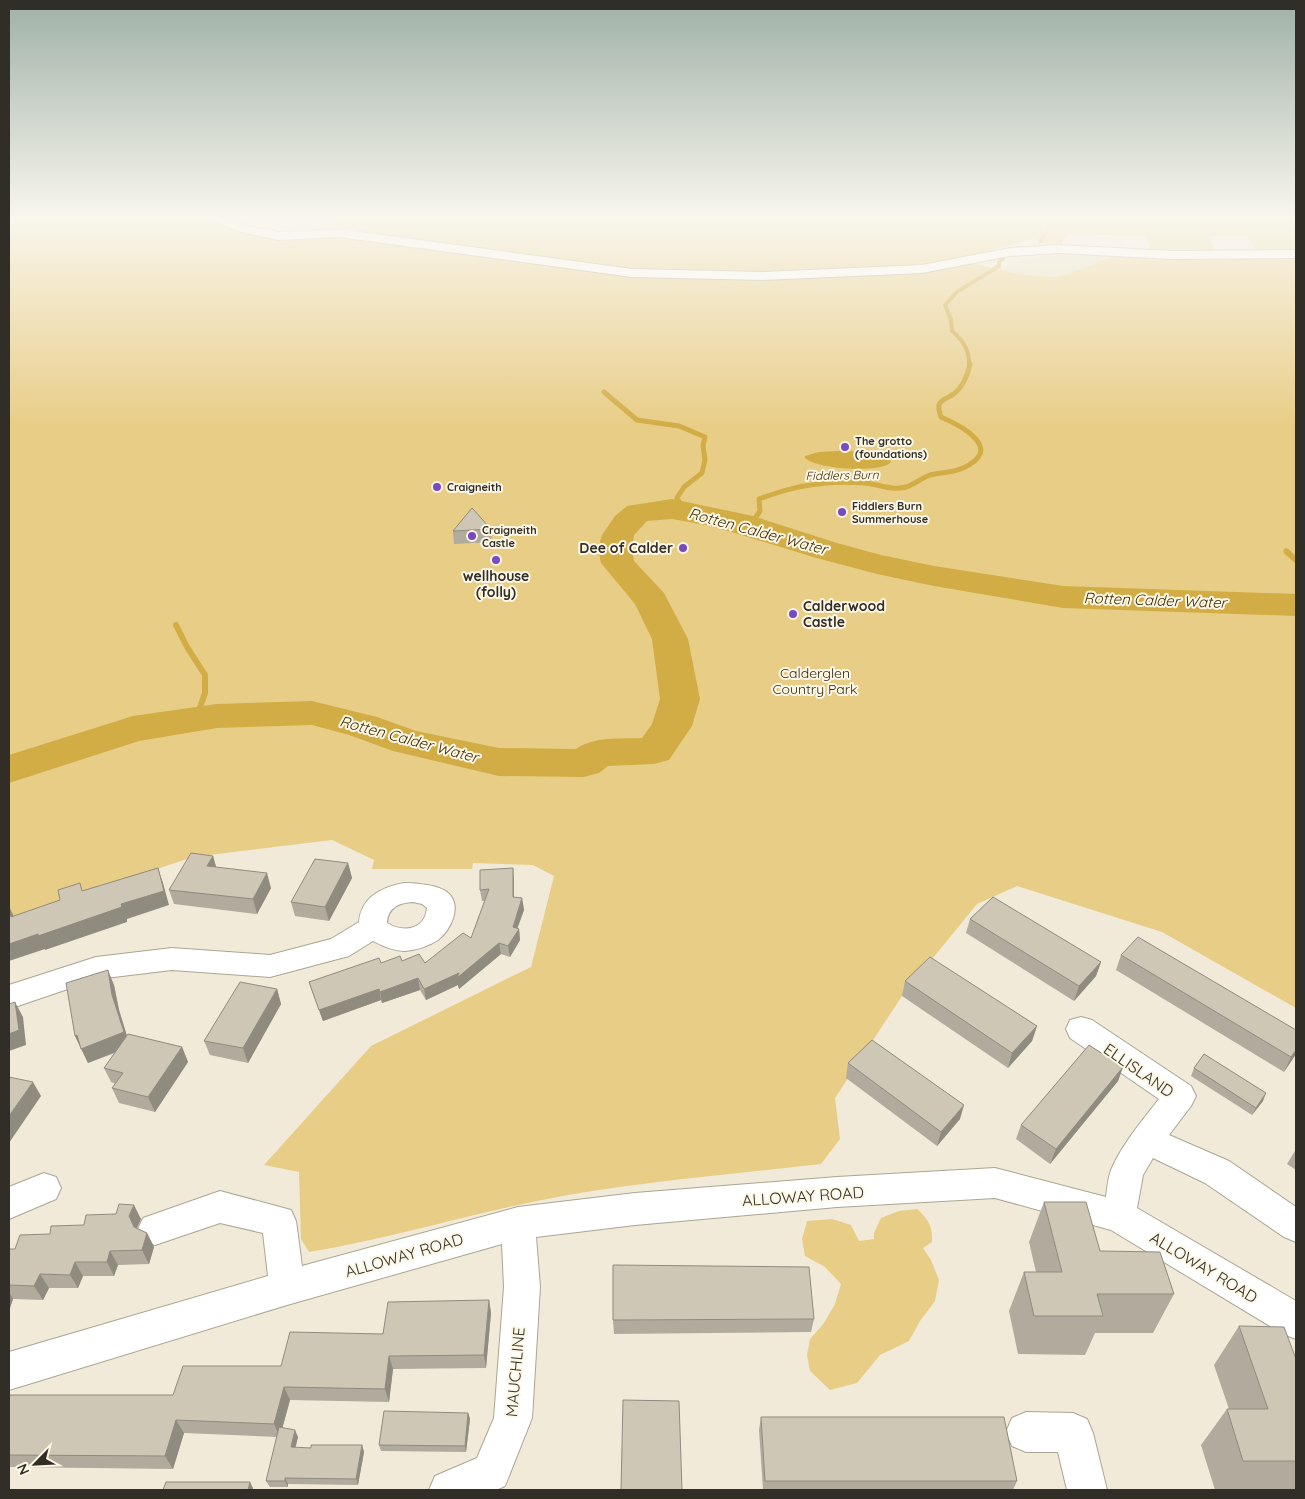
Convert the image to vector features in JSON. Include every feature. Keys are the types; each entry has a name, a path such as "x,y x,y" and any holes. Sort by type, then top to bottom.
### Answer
{"street":[{"path":"9,998 96,968 172,959 270,966 339,948 373,927"},
{"name":"ELLISLAND","path":"1081,1029 1180,1096 1146,1140 1127,1172 1119,1216"},
{"path":"1146,1140 1217,1172 1296,1226"},
{"name":"ALLOWAY ROAD","path":"9,1371 287,1288 518,1223 645,1208 837,1192 995,1183 1119,1216 1296,1321"},
{"path":"9,1203 44,1188"},
{"path":"155,1229 220,1207 279,1221 287,1288"},
{"name":"MAUCHLINE","path":"449,1490 491,1472 513,1418 522,1287 518,1223"},
{"path":"1026,1432 1073,1433 1087,1490"}],"green space":[{"name":"Calderglen Country Park","path":"9,287 1296,287 1296,1008 1162,932 1017,886 977,904 902,996 835,1098 840,1139 821,1164 646,1184 542,1200 309,1252 301,1239 299,1172 264,1165 371,1046 531,967 554,876 533,865 473,863 472,869 372,869 374,860 332,840 193,857 9,918"},
{"path":"917,1209 927,1220 932,1232 932,1242 923,1248 931,1260 939,1280 935,1301 920,1321 909,1341 880,1355 857,1383 830,1390 810,1371 807,1355 810,1339 824,1323 835,1304 841,1284 825,1267 805,1256 802,1239 807,1221 832,1219 851,1225 859,1241 874,1239 874,1233 881,1218 899,1211"}],"shaded area":[{"path":"819,452 875,453 882,455 891,462 885,466 875,468 848,469 822,465 805,458 805,456"}],"building":[{"path":"472,508 491,529 453,531"},
{"path":"191,853 213,856 207,866 267,873 253,899 169,890"},
{"path":"315,859 348,863 325,907 291,902"},
{"path":"158,868 164,891 121,904 122,907 38,936 38,934 9,944 9,907 11,917 60,900 58,890 80,883 82,891"},
{"path":"513,868 513,897 522,898 513,927 519,929 508,946 499,943 457,978 459,973 424,989 418,978 380,992 379,989 319,1010 309,982 379,958 381,963 400,956 402,961 419,954 425,963 463,933 471,938 489,889 480,890 480,870"},
{"path":"993,897 1101,962 1079,986 970,919"},
{"path":"1138,937 1296,1030 1296,1050 1291,1057 1121,955"},
{"path":"930,957 1037,1026 1012,1053 905,981"},
{"path":"108,970 112,995 124,1032 81,1049 77,1035 75,1036 66,983"},
{"path":"240,982 277,989 243,1048 204,1041"},
{"path":"15,1002 19,1030 9,1034 9,1004"},
{"path":"128,1034 182,1047 148,1097 112,1088 123,1073 104,1068"},
{"path":"872,1040 964,1105 941,1132 848,1063"},
{"path":"1089,1045 1123,1067 1056,1149 1021,1125"},
{"path":"1204,1054 1266,1093 1256,1108 1194,1068"},
{"path":"9,1077 33,1082 9,1116"},
{"path":"1044,1202 1086,1202 1100,1251 1160,1252 1174,1294 1097,1294 1103,1316 1034,1316 1024,1272 1062,1272"},
{"path":"119,1204 134,1205 129,1216 134,1227 147,1233 142,1250 110,1251 107,1262 75,1262 70,1275 40,1274 34,1286 9,1285 9,1249 15,1249 20,1235 50,1234 51,1226 84,1225 86,1215 116,1214"},
{"path":"613,1265 809,1267 814,1319 613,1320"},
{"path":"489,1300 484,1355 389,1356 385,1389 284,1387 274,1424 176,1420 165,1456 9,1455 10,1395 173,1395 183,1366 281,1366 290,1332 383,1334 388,1302"},
{"path":"1239,1326 1284,1327 1296,1359 1296,1461 1243,1461 1227,1409 1268,1409"},
{"path":"623,1400 679,1401 682,1490 621,1490"},
{"path":"384,1411 468,1413 465,1446 379,1445"},
{"path":"761,1417 1004,1417 1017,1481 765,1481"},
{"path":"279,1427 295,1430 291,1447 311,1448 311,1445 362,1445 356,1479 285,1478 285,1481 266,1481"},
{"path":"166,1482 250,1482 248,1490 163,1490"}],"waterway":[{"name":"Fiddlers Burn","path":"965,287 957,292 945,305 951,320 952,331 967,350 969,365"},
{"name":"Fiddlers Burn","path":"751,524 760,511 759,499 784,491 837,482 864,483 901,488 930,475 959,470 975,461 980,453 980,446 976,439 959,426 941,417 939,408 941,401 956,392 962,385 970,364"},
{"path":"604,392 637,420 679,426 705,437 703,446 705,460 702,473 684,487 677,498 684,511"},
{"name":"Rotten Calder Water","path":"9,769 133,729 217,716 312,713 363,726 407,742 499,762 584,763 599,753 654,751 672,726 680,699 670,639 651,601 618,563 615,549 618,535 626,523 638,513 672,509 712,516 742,523 825,550 877,564 934,576 1063,597 1296,605"},
{"path":"1287,552 1296,560"},
{"path":"176,625 187,647 205,675 205,693 196,719"}],"place":[{"name":"The grotto (foundations)","path":"845,447"},
{"name":"Craigneith","path":"437,487"},
{"name":"Fiddlers Burn Summerhouse","path":"842,512"},
{"name":"Craigneith Castle","path":"472,536"},
{"name":"Dee of Calder","path":"683,548"},
{"name":"wellhouse (folly)","path":"496,560"},
{"name":"Calderwood Castle","path":"793,614"}]}
